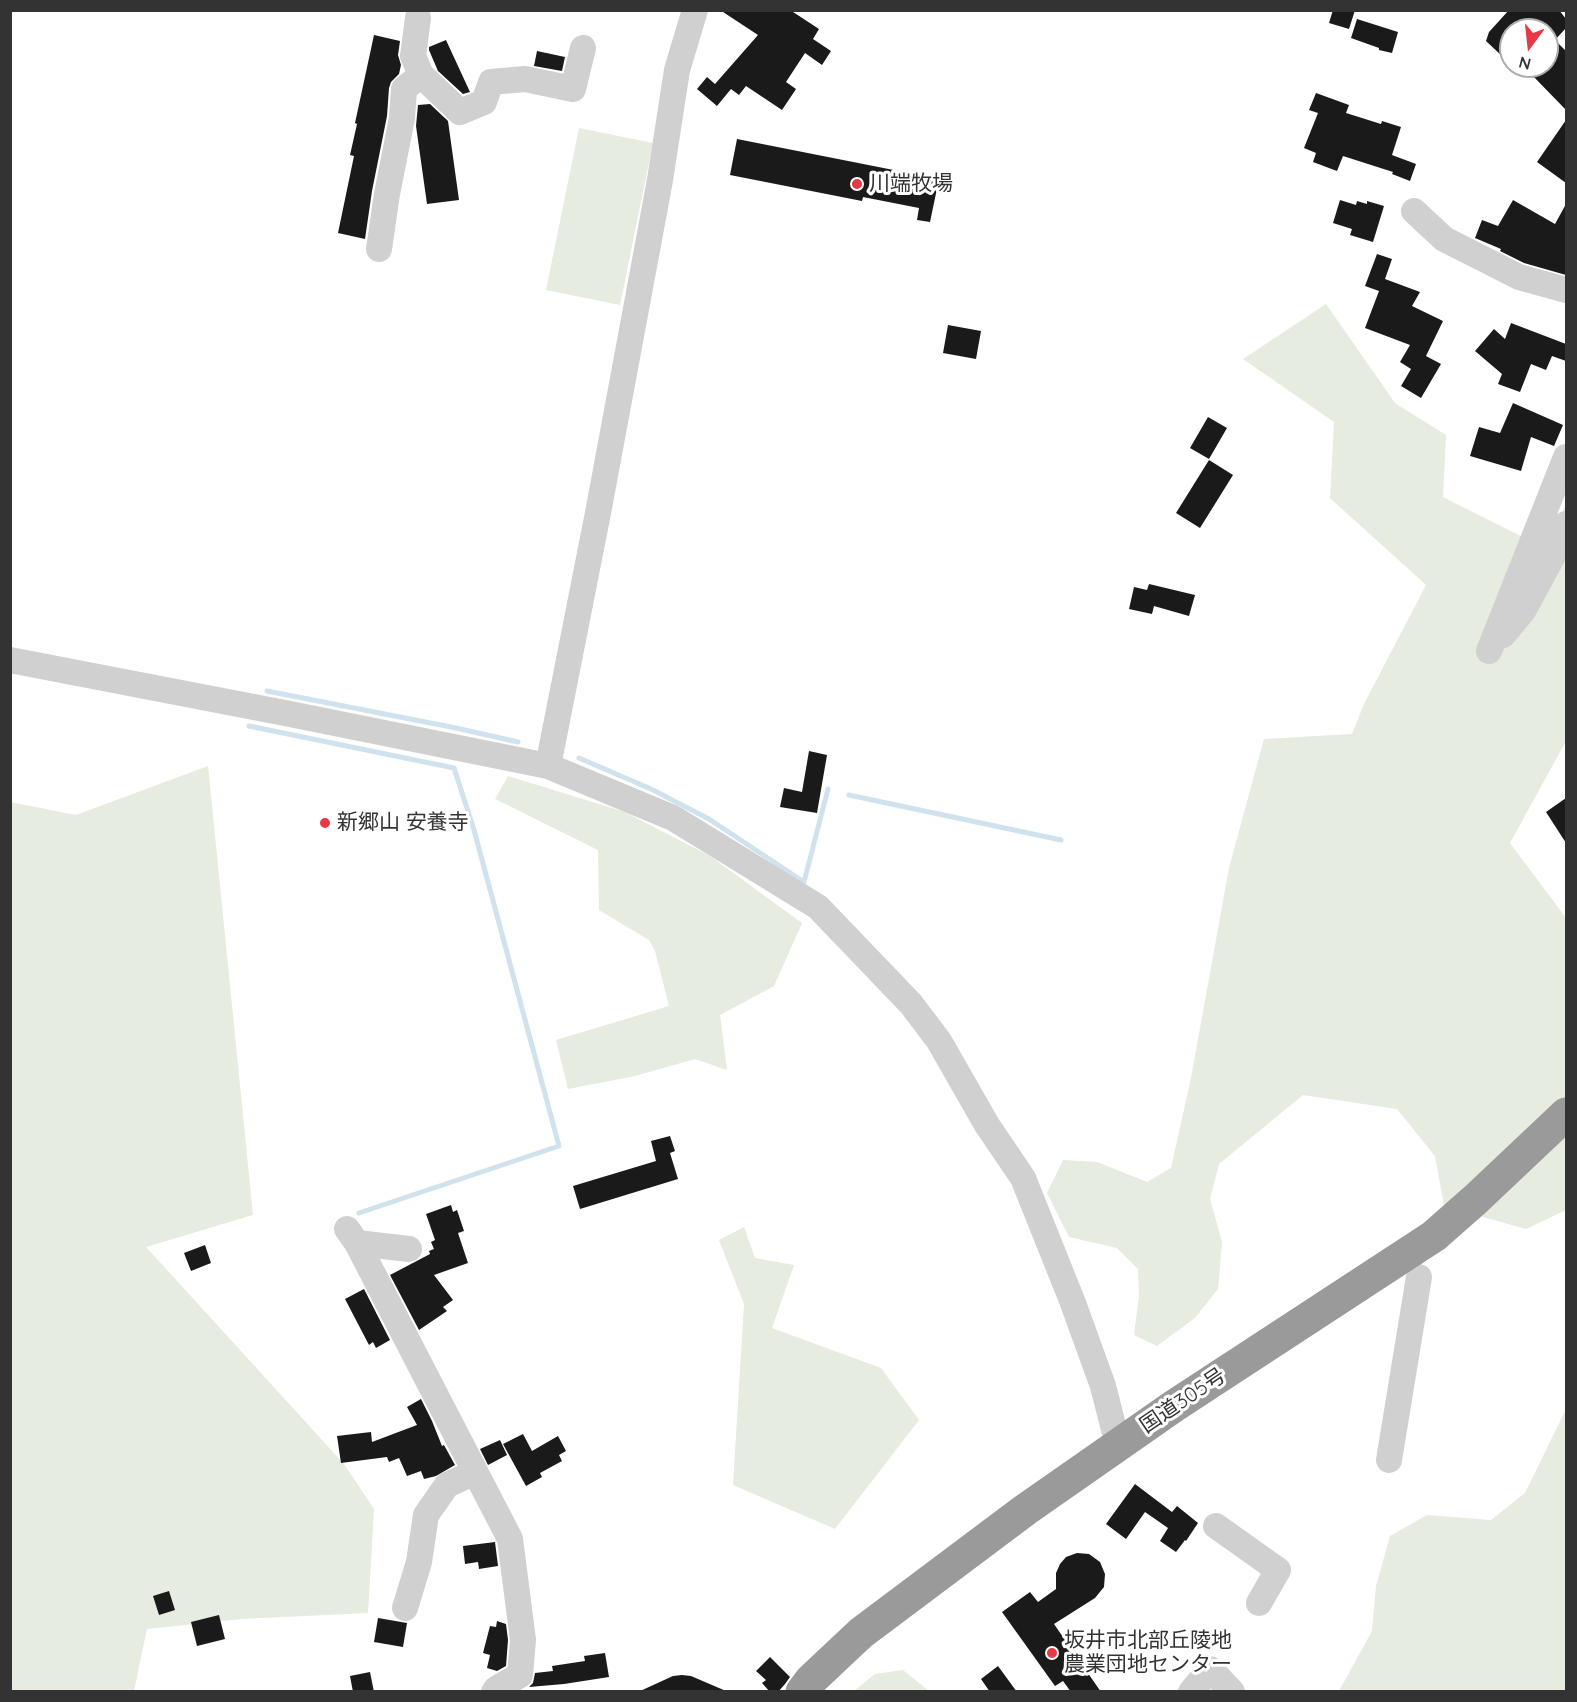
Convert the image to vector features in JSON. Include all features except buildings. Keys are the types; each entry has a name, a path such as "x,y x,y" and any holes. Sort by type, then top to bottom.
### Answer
{"highway":[{"name":"国道305号","path":"816,1685 861,1633 1025,1510 1193,1394 1434,1236 1566,1114"}],"street":[{"path":"548,766 647,249 677,70 695,10"},
{"path":"418,18 413,56 421,75 460,112 484,102 490,82 525,79 573,88 583,48"},
{"path":"379,249 402,118 404,89 421,75"},
{"path":"1414,211 1444,238 1519,277 1566,290"},
{"path":"1566,457 1489,651 1523,611 1556,550 1566,524"},
{"path":"10,660 548,766 673,818 818,907 911,1004 939,1041 987,1125 1023,1178 1103,1386 1118,1446"},
{"path":"409,1249 352,1236 510,1539 523,1640 520,1675 494,1692"},
{"path":"1389,1460 1419,1278"},
{"path":"405,1608 419,1562 426,1515 447,1485 475,1472"},
{"path":"1216,1526 1278,1570 1259,1603"},
{"path":"1191,1692 1219,1679"}],"shaded area":[{"path":"579,128 653,143 620,305 546,290"},
{"path":"1326,304 1395,403 1446,435 1443,497 1523,537 1558,523 1566,503 1566,741 1510,843 1566,918 1566,1210 1526,1229 1444,1206 1435,1156 1397,1109 1303,1095 1219,1164 1210,1199 1222,1242 1218,1289 1195,1318 1157,1346 1134,1335 1139,1296 1138,1269 1117,1248 1069,1237 1047,1193 1063,1160 1097,1162 1147,1182 1171,1168 1191,1078 1229,868 1264,739 1352,734 1364,704 1426,585 1330,498 1334,422 1243,359"},
{"path":"208,766 253,1215 146,1247 344,1464 374,1509 368,1613 241,1619 147,1629 134,1691 11,1691 10,802 76,815"},
{"path":"508,776 625,812 710,856 802,923 774,986 720,1015 727,1070 695,1059 635,1076 568,1089 556,1040 669,1006 655,951 649,940 599,910 598,850 495,799"},
{"path":"744,1227 755,1258 794,1265 772,1328 881,1368 919,1420 835,1529 733,1485 744,1304 719,1240"},
{"path":"1566,1409 1566,1691 1339,1691 1372,1631 1376,1586 1390,1536 1427,1515 1491,1520 1525,1493"},
{"path":"903,1670 929,1691 854,1691 875,1674"}],"waterway":[{"path":"267,691 518,742"},
{"path":"249,726 454,768 474,830 559,1146 359,1213"},
{"path":"579,758 651,789 709,819 804,882 828,789"},
{"path":"849,795 1061,840"}],"place":[{"name":"川端牧場","path":"857,184"},
{"name":"新郷山 安養寺","path":"325,823"},
{"name":"坂井市北部丘陵地 農業団地センター","path":"1052,1653"}]}
